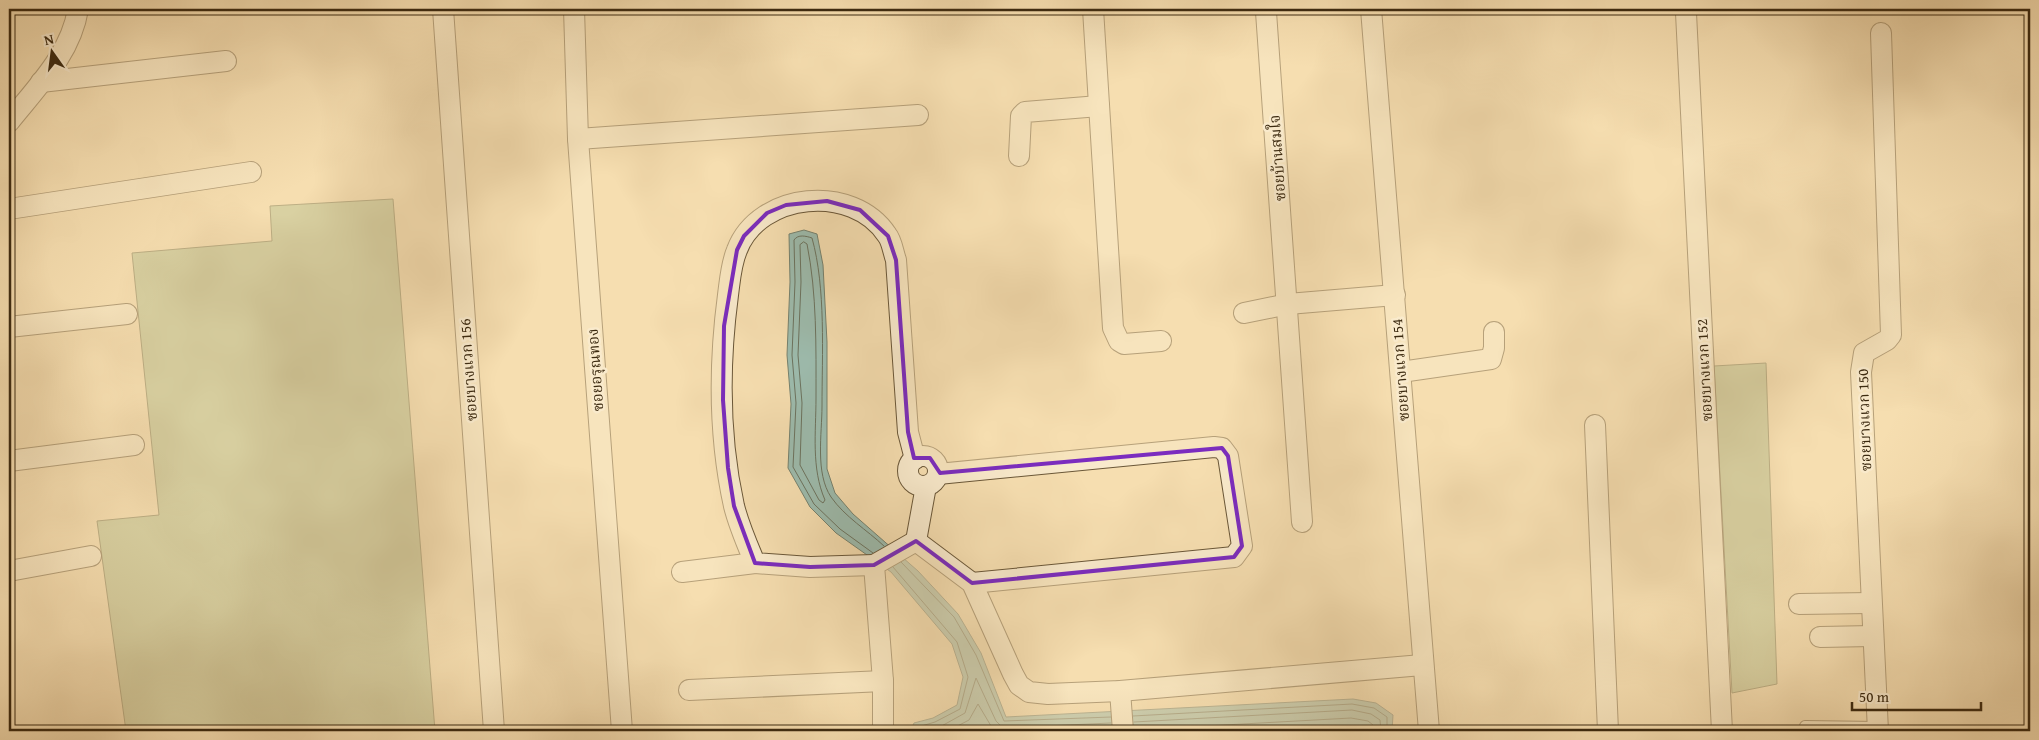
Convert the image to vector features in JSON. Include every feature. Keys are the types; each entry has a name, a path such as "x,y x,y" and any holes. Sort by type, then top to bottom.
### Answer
{"street":[{"path":"9,122 58,61 76,25 78,9"},
{"name":"ซอยบางแวก 156","path":"443,9 494,731"},
{"path":"574,9 583,9"},
{"name":"ซอยอรุณทอง","path":"574,9 578,139 622,731"},
{"path":"1092,9 1113,328 1119,341 1124,344 1161,341"},
{"name":"ซอยบางแวก 154","path":"1371,9 1401,372 1422,665 1429,731"},
{"name":"ซอยบางแวก 152","path":"1688,9 1687,23 1722,731"},
{"name":"ซอยบ้านสมใจ","path":"1266,12 1302,522"},
{"name":"ซอยบางแวก 150","path":"1878,729 1861,372 1864,353 1887,340 1891,329 1881,33"},
{"path":"41,82 226,60"},
{"path":"1019,156 1021,116 1025,112 1099,106"},
{"path":"578,139 918,116"},
{"path":"9,209 251,172"},
{"path":"755,563 734,506 728,468 722,400 724,326 732,265 744,236 767,213 786,205 827,201 860,210 872,218 888,236 896,260 908,432 915,459 909,469 910,478 917,485 932,480 1214,446 1222,448 1228,456 1242,546 1234,557 972,583"},
{"path":"1244,313 1288,304 1395,295"},
{"path":"9,327 127,314"},
{"path":"1401,372 1490,359 1494,348 1494,332"},
{"path":"1595,426 1608,731"},
{"path":"9,461 134,445"},
{"path":"682,572 755,563 810,567 875,564 908,545 932,480"},
{"path":"908,545 972,583 1019,685 1029,692 1122,699 1422,665"},
{"path":"9,571 91,556"},
{"path":"875,564 883,681 883,731"},
{"path":"1799,604 1872,604"},
{"path":"1820,637 1873,636"},
{"path":"689,690 883,681"},
{"path":"1122,699 1123,731"}],"lane":[{"path":"1805,726 1878,729"}],"highlighted area":[{"path":"827,201 860,210 888,236 896,260 908,432 914,458 930,458 940,473 1222,448 1228,456 1242,546 1234,557 1222,559 972,583 916,541 874,565 810,567 755,563 734,506 728,468 723,400 724,326 737,250 744,236 767,213 786,205"}],"green space":[{"path":"393,199 435,731 126,731 97,521 159,515 132,253 272,241 270,206"},
{"path":"1766,363 1777,684 1732,693 1714,366"}],"water":[{"path":"804,230 817,234 823,265 827,342 827,469 835,493 853,514 918,571 958,614 981,653 1006,717 1353,699 1376,703 1393,715 1392,731 910,731 914,723 933,718 957,705 963,677 952,644 891,572 836,533 810,507 788,468 791,404 787,355 790,282 789,234"}]}
